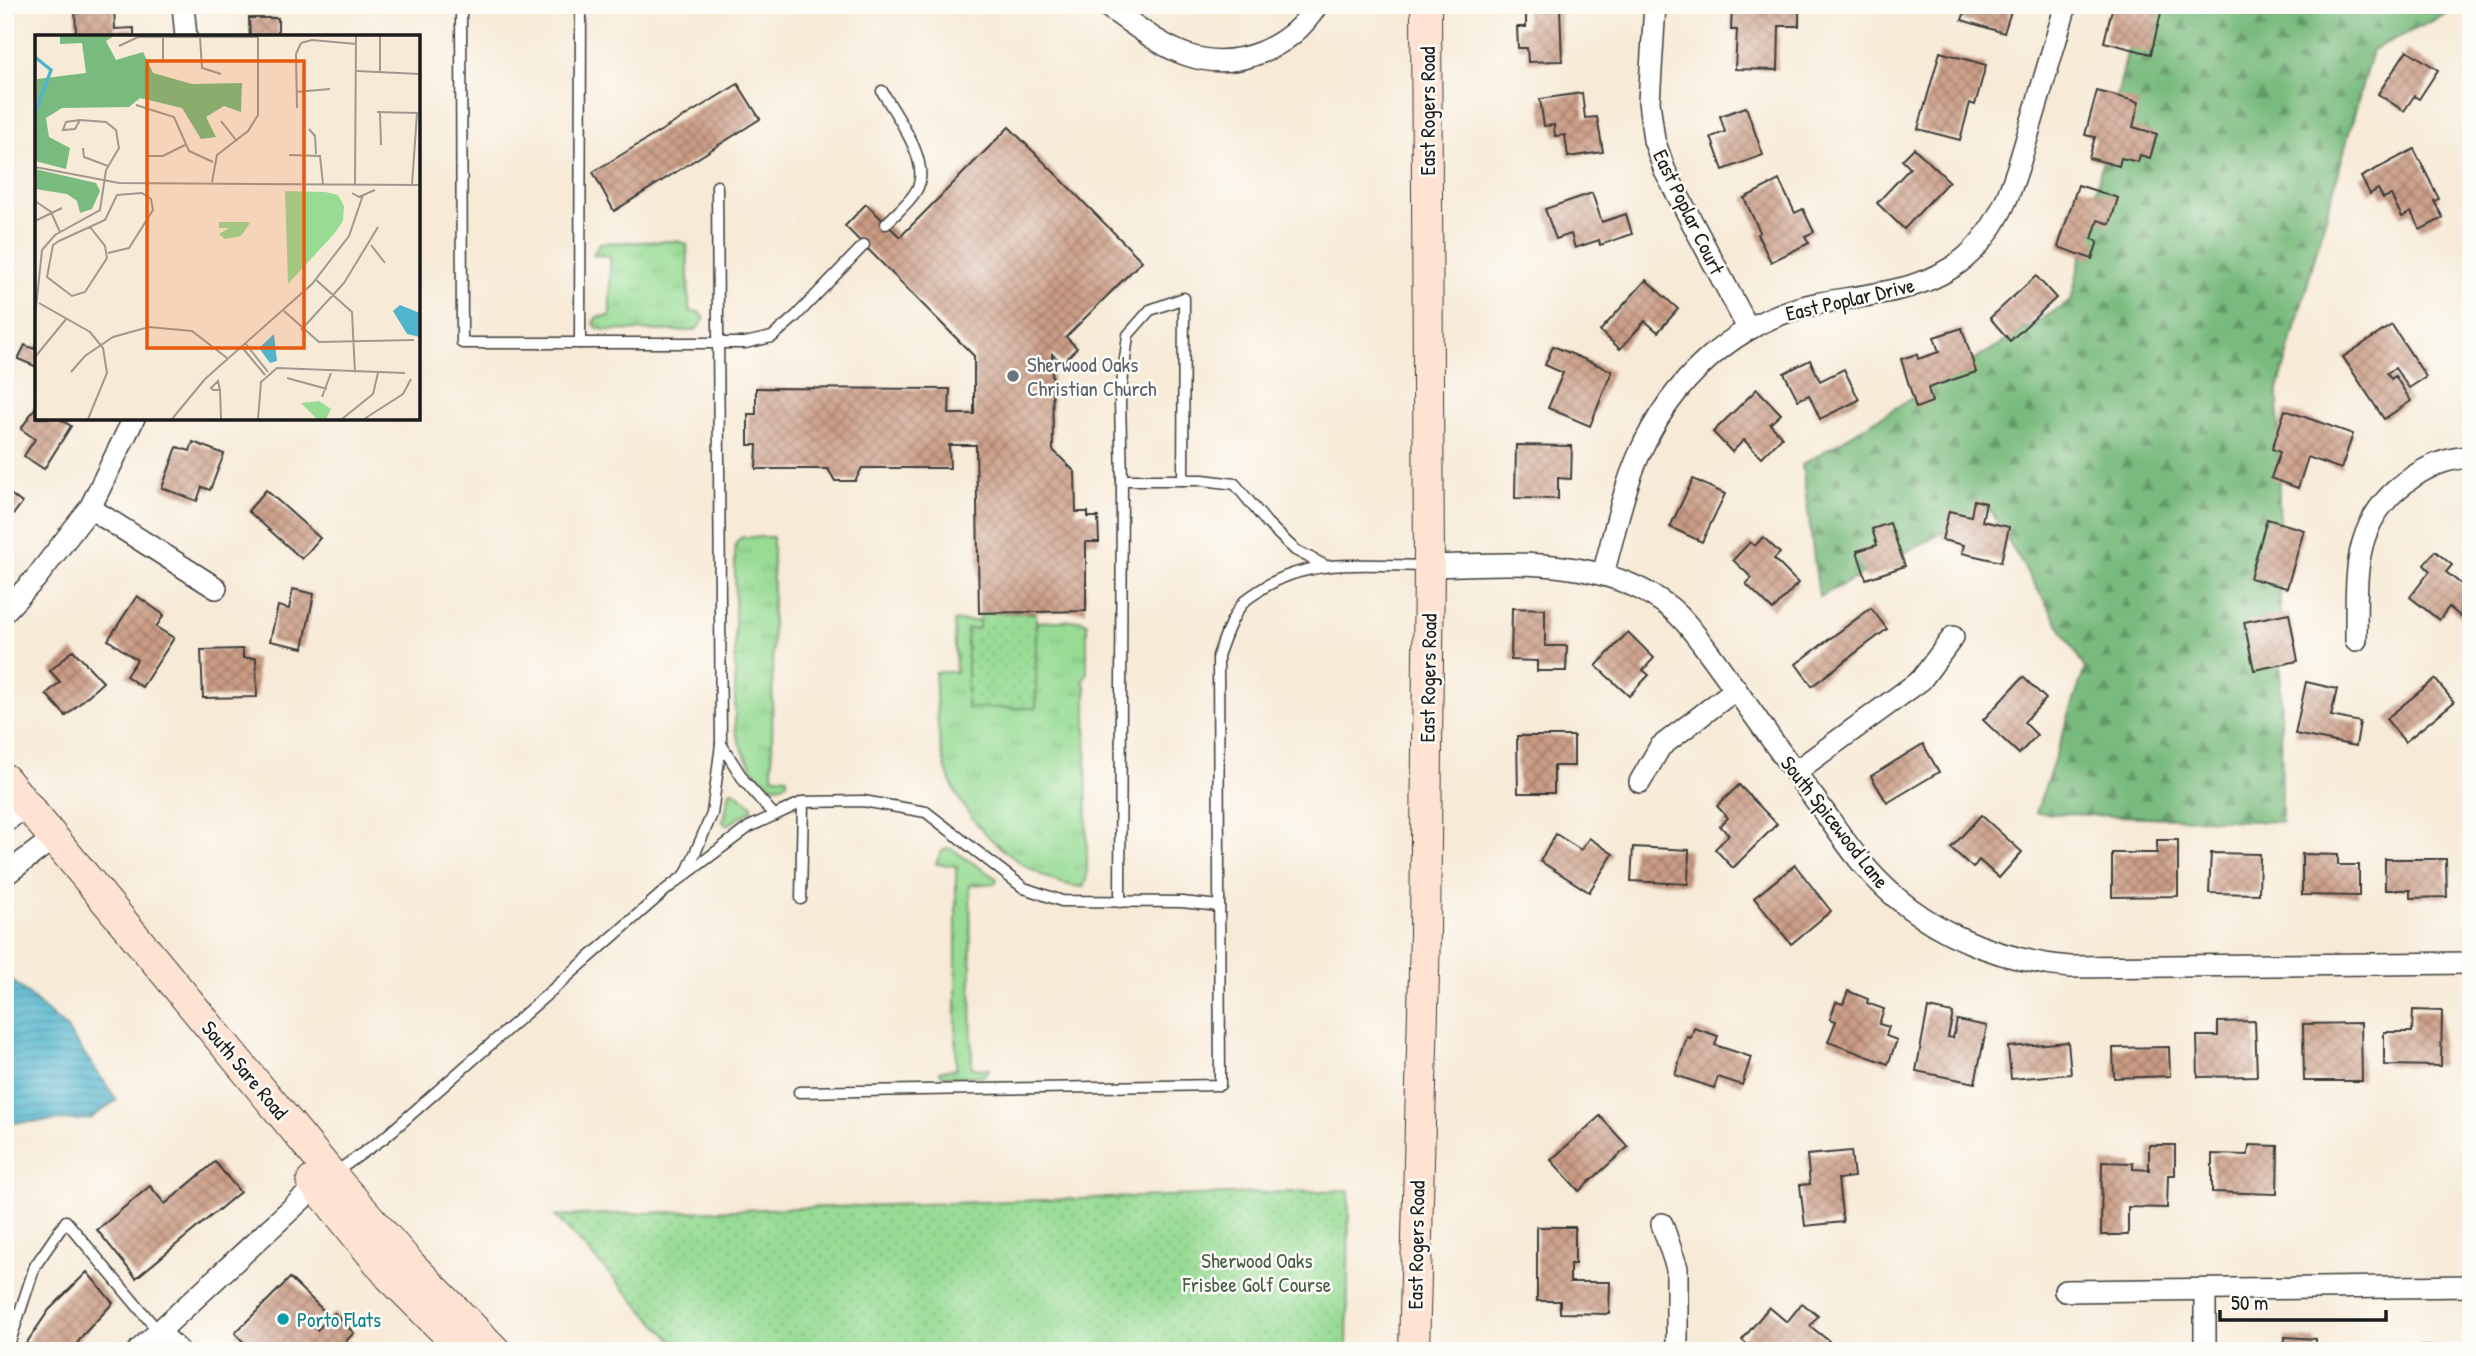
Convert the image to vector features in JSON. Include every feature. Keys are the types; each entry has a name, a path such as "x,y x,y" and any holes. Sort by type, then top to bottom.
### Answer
{"main road":[{"name":"East Rogers Road","path":"1413,1351 1425,934 1429,566 1426,5"},
{"name":"South Sare Road","path":"5,779 324,1181 390,1277 464,1351"},
{"name":"South Sare Road","path":"8,813 42,847 228,1082 496,1351"}],"street":[{"path":"183,5 186,35"},
{"path":"1105,5 1185,55 1222,61 1246,58 1267,51 1303,25 1317,5"},
{"name":"East Poplar Court","path":"1655,5 1649,102 1654,140 1665,171 1748,328"},
{"name":"East Poplar Drive","path":"1603,574 1637,459 1662,410 1678,387 1698,367 1748,328 1786,313 1813,305 1912,286 1940,274 1966,257 1985,236 2007,201 2066,5"},
{"path":"5,611 36,578 90,508 133,420"},
{"path":"2356,640 2357,577 2360,549 2368,524 2396,489 2416,474 2435,464 2471,457"},
{"path":"90,508 216,588"},
{"name":"South Spicewood Lane","path":"1429,566 1545,565 1603,574 1646,592 1674,611 1697,636 1736,688 1868,870 1910,909 1958,939 2027,962 2070,967 2471,963"},
{"path":"1795,772 1921,680 1952,637"},
{"path":"1640,782 1660,747 1736,688"},
{"path":"5,875 42,847"},
{"path":"138,1351 324,1181"},
{"path":"1662,1224 1677,1268 1677,1351"},
{"path":"2065,1291 2471,1286"},
{"path":"2205,1290 2205,1351"},
{"path":"159,1332 179,1351"}],"lane":[{"path":"461,5 462,343 745,343 772,337 796,316 864,245"},
{"path":"580,342 581,5"},
{"path":"882,92 912,144 922,170 917,191 886,224"},
{"path":"685,875 712,814 721,744 717,186"},
{"path":"1120,902 1120,401 1128,335 1150,310 1184,298 1183,480"},
{"path":"1122,480 1183,480 1234,484 1267,523 1295,550 1324,565"},
{"path":"799,1092 1220,1086 1218,656 1227,632 1244,602 1290,574 1324,565 1429,566"},
{"path":"721,744 745,782 774,815"},
{"path":"324,1181 384,1138 685,875 749,827 803,802 863,801 926,812 1024,888 1062,901 1182,902 1219,906"},
{"path":"801,899 803,802"},
{"path":"7,1351 35,1266 66,1221 159,1332"}],"green space":[{"path":"2138,5 2465,5 2372,50 2278,390 2282,822 2036,813 2085,668 1989,509 1819,597 1802,465 2071,301"},
{"path":"676,241 687,244 689,307 691,312 699,312 705,318 699,327 693,331 598,328 593,323 597,317 610,316 610,256 593,255 599,243"},
{"path":"742,537 773,537 772,776 787,777 787,783 777,786 768,783 752,768 735,727 735,548"},
{"path":"979,613 1036,613 1036,708 967,708 967,629 979,629"},
{"path":"1082,620 1087,624 1087,674 1083,680 1086,689 1087,871 1083,887 1057,882 1025,866 980,828 960,800 946,770 942,753 935,672 956,672 954,621 979,621 979,629 967,629 1035,708 1036,622"},
{"path":"732,790 752,805 752,810 727,825 723,822"},
{"path":"947,848 997,879 996,883 970,885 972,1068 989,1069 983,1076 943,1076 939,1071 956,1069 956,866 936,864 941,852"},
{"name":"Sherwood Oaks Frisbee Golf Course","path":"1349,1190 1347,1351 682,1351 555,1216"}],"water":[{"path":"5,974 66,1028 117,1100 90,1119 5,1123"}],"building":[{"path":"75,5 114,5 115,29 134,28 134,35 76,35"},
{"path":"1732,5 1799,5 1799,26 1779,26 1778,70 1735,69 1737,30 1731,30"},
{"path":"1967,5 2013,5 2004,33 1962,20"},
{"path":"2113,5 2163,5 2151,54 2104,42"},
{"path":"1560,8 1562,61 1528,62 1527,48 1518,48 1517,27 1526,27 1526,9"},
{"path":"249,18 278,18 278,35 250,35"},
{"path":"2407,50 2438,70 2419,99 2414,96 2404,111 2378,94"},
{"path":"1940,52 1986,65 1975,105 1970,103 1960,140 1918,129"},
{"path":"738,84 760,119 614,211 593,172"},
{"path":"2097,91 2139,102 2133,127 2157,134 2150,158 2140,155 2138,162 2121,158 2119,166 2089,158 2095,137 2085,135"},
{"path":"1582,93 1585,118 1597,117 1603,152 1568,157 1565,135 1555,136 1554,125 1544,126 1540,99"},
{"path":"1746,107 1763,155 1723,170 1711,137 1725,132 1720,116"},
{"name":"Sherwood Oaks Christian Church","path":"1009,127 1142,261 1066,337 1077,348 1062,363 1052,354 1053,450 1075,472 1076,512 1088,512 1088,517 1098,517 1099,542 1086,542 1086,611 979,613 976,445 949,445 950,468 862,468 855,481 835,481 828,469 756,469 757,445 748,445 748,414 756,414 756,388 950,389 949,414 974,414 974,356 845,226 866,204 900,237"},
{"path":"1914,148 1949,181 1904,229 1877,203 1910,168 1902,160"},
{"path":"2414,149 2439,199 2434,201 2443,218 2420,230 2411,212 2402,217 2391,195 2383,198 2378,189 2370,194 2361,177"},
{"path":"1779,180 1795,213 1803,209 1814,232 1805,236 1809,243 1771,262 1744,198"},
{"path":"2078,185 2118,198 2110,224 2098,220 2092,239 2098,241 2092,259 2058,247"},
{"path":"1592,193 1602,222 1626,214 1632,234 1600,245 1599,240 1575,248 1571,234 1556,239 1545,209"},
{"path":"2036,276 2056,298 2010,341 1990,318"},
{"path":"1646,280 1678,309 1658,332 1645,321 1620,349 1600,331"},
{"path":"2392,325 2426,377 2409,388 2395,368 2387,373 2391,379 2395,376 2411,401 2384,419 2343,357"},
{"path":"1962,328 1976,372 1928,388 1932,402 1916,408 1901,359 1917,354 1918,359 1939,352 1934,337"},
{"path":"25,345 34,349 35,346 35,366 18,359"},
{"path":"1553,346 1612,371 1590,426 1548,408 1563,373 1545,365"},
{"path":"1810,360 1820,381 1844,369 1859,400 1820,419 1809,395 1798,400 1784,373"},
{"path":"1757,389 1781,414 1770,424 1782,437 1761,458 1744,440 1732,452 1713,432"},
{"path":"35,408 35,420 61,420 71,426 44,469 24,456 35,439 21,429"},
{"path":"2285,410 2353,434 2341,469 2308,457 2298,488 2271,478 2280,452 2272,449"},
{"path":"193,442 224,454 210,490 202,487 197,501 162,488 177,447 190,451"},
{"path":"1516,445 1572,446 1571,479 1558,478 1558,499 1515,498"},
{"path":"1693,479 1725,494 1702,542 1670,527"},
{"path":"5,490 22,503 5,525"},
{"path":"266,490 320,538 302,559 248,511"},
{"path":"1974,500 1986,503 1982,521 2009,527 2001,562 1962,553 1964,545 1942,540 1949,511 1971,516"},
{"path":"2267,519 2304,530 2287,588 2250,578"},
{"path":"1890,523 1905,566 1866,579 1857,551 1877,545 1872,529"},
{"path":"1763,537 1780,553 1774,559 1798,583 1773,610 1746,584 1752,578 1733,560 1750,542 1755,546"},
{"path":"2435,551 2452,565 2446,572 2471,592 2471,604 2461,617 2449,607 2439,620 2410,597 2430,571 2424,565"},
{"path":"293,589 314,594 303,648 270,641 278,606 289,609"},
{"path":"137,596 164,615 156,627 174,638 142,687 126,676 137,660 108,640"},
{"path":"1512,608 1545,609 1545,646 1567,646 1566,671 1537,671 1537,661 1511,660"},
{"path":"1871,608 1887,629 1812,686 1796,664"},
{"path":"2289,613 2298,661 2254,670 2244,622"},
{"path":"1628,632 1654,658 1643,670 1649,675 1629,696 1596,666"},
{"path":"243,649 243,658 256,658 257,697 203,698 201,650"},
{"path":"73,650 103,682 66,716 46,694 60,682 50,671"},
{"path":"2023,677 2046,699 2024,722 2037,735 2019,754 1983,720"},
{"path":"2435,679 2454,702 2405,742 2386,719"},
{"path":"2306,682 2337,689 2331,716 2360,722 2356,746 2295,734"},
{"path":"1517,736 1574,736 1574,766 1554,766 1554,793 1518,793"},
{"path":"1923,744 1939,772 1887,803 1871,776"},
{"path":"1739,785 1777,824 1733,868 1715,849 1729,835 1720,826 1728,818 1717,806"},
{"path":"1981,815 2022,852 1999,878 1979,860 1973,868 1951,848"},
{"path":"1556,834 1581,850 1589,838 1613,854 1589,892 1540,861"},
{"path":"2157,840 2178,840 2178,896 2112,897 2112,853 2157,853"},
{"path":"1633,847 1689,850 1688,884 1631,881"},
{"path":"2211,853 2260,854 2259,894 2209,893"},
{"path":"2302,854 2338,855 2338,865 2359,865 2359,896 2302,895"},
{"path":"2385,859 2446,859 2447,897 2410,898 2410,890 2385,890"},
{"path":"1795,865 1831,911 1791,944 1754,898"},
{"path":"1848,991 1868,999 1867,1003 1884,1009 1879,1024 1889,1027 1886,1036 1897,1040 1888,1064 1828,1042 1836,1021 1830,1019 1836,1002 1843,1004"},
{"path":"1928,1008 1953,1013 1948,1037 1953,1038 1957,1020 1987,1026 1975,1083 1916,1071"},
{"path":"2413,1010 2442,1011 2441,1066 2384,1065 2384,1032 2412,1032"},
{"path":"2255,1021 2257,1076 2198,1077 2197,1036 2218,1036 2218,1022"},
{"path":"2361,1023 2362,1081 2304,1081 2303,1024"},
{"path":"1694,1028 1718,1036 1715,1045 1751,1057 1742,1085 1718,1077 1714,1088 1675,1075 1687,1037 1691,1038"},
{"path":"2068,1042 2071,1074 2011,1079 2008,1047"},
{"path":"2169,1047 2170,1076 2114,1078 2113,1048"},
{"path":"1600,1116 1628,1147 1579,1191 1551,1160"},
{"path":"2149,1145 2175,1145 2175,1175 2168,1175 2167,1208 2128,1207 2128,1235 2101,1235 2102,1162 2133,1163 2133,1169 2149,1170"},
{"path":"2249,1145 2278,1146 2277,1194 2212,1192 2212,1154 2248,1155"},
{"path":"1851,1151 1854,1177 1838,1179 1843,1222 1805,1226 1800,1185 1810,1184 1807,1155"},
{"path":"215,1162 240,1192 136,1278 97,1230 150,1186 165,1204"},
{"path":"1537,1227 1575,1227 1575,1264 1570,1264 1570,1282 1610,1282 1609,1314 1560,1313 1560,1301 1537,1301"},
{"path":"87,1272 113,1303 72,1351 21,1351 49,1310"},
{"name":"Porto Flats","path":"290,1278 325,1312 312,1325 317,1330 334,1313 354,1333 336,1351 252,1351 235,1333"},
{"path":"1802,1303 1818,1316 1810,1326 1829,1341 1821,1351 1755,1351 1742,1340 1769,1307 1787,1322"},
{"path":"2285,1337 2316,1339 2316,1351 2284,1351"},
{"path":"2441,1346 2441,1351 2405,1351 2405,1347"}],"place":[{"name":"Sherwood Oaks Christian Church","path":"1013,376"},
{"name":"Porto Flats","path":"283,1319"}]}
